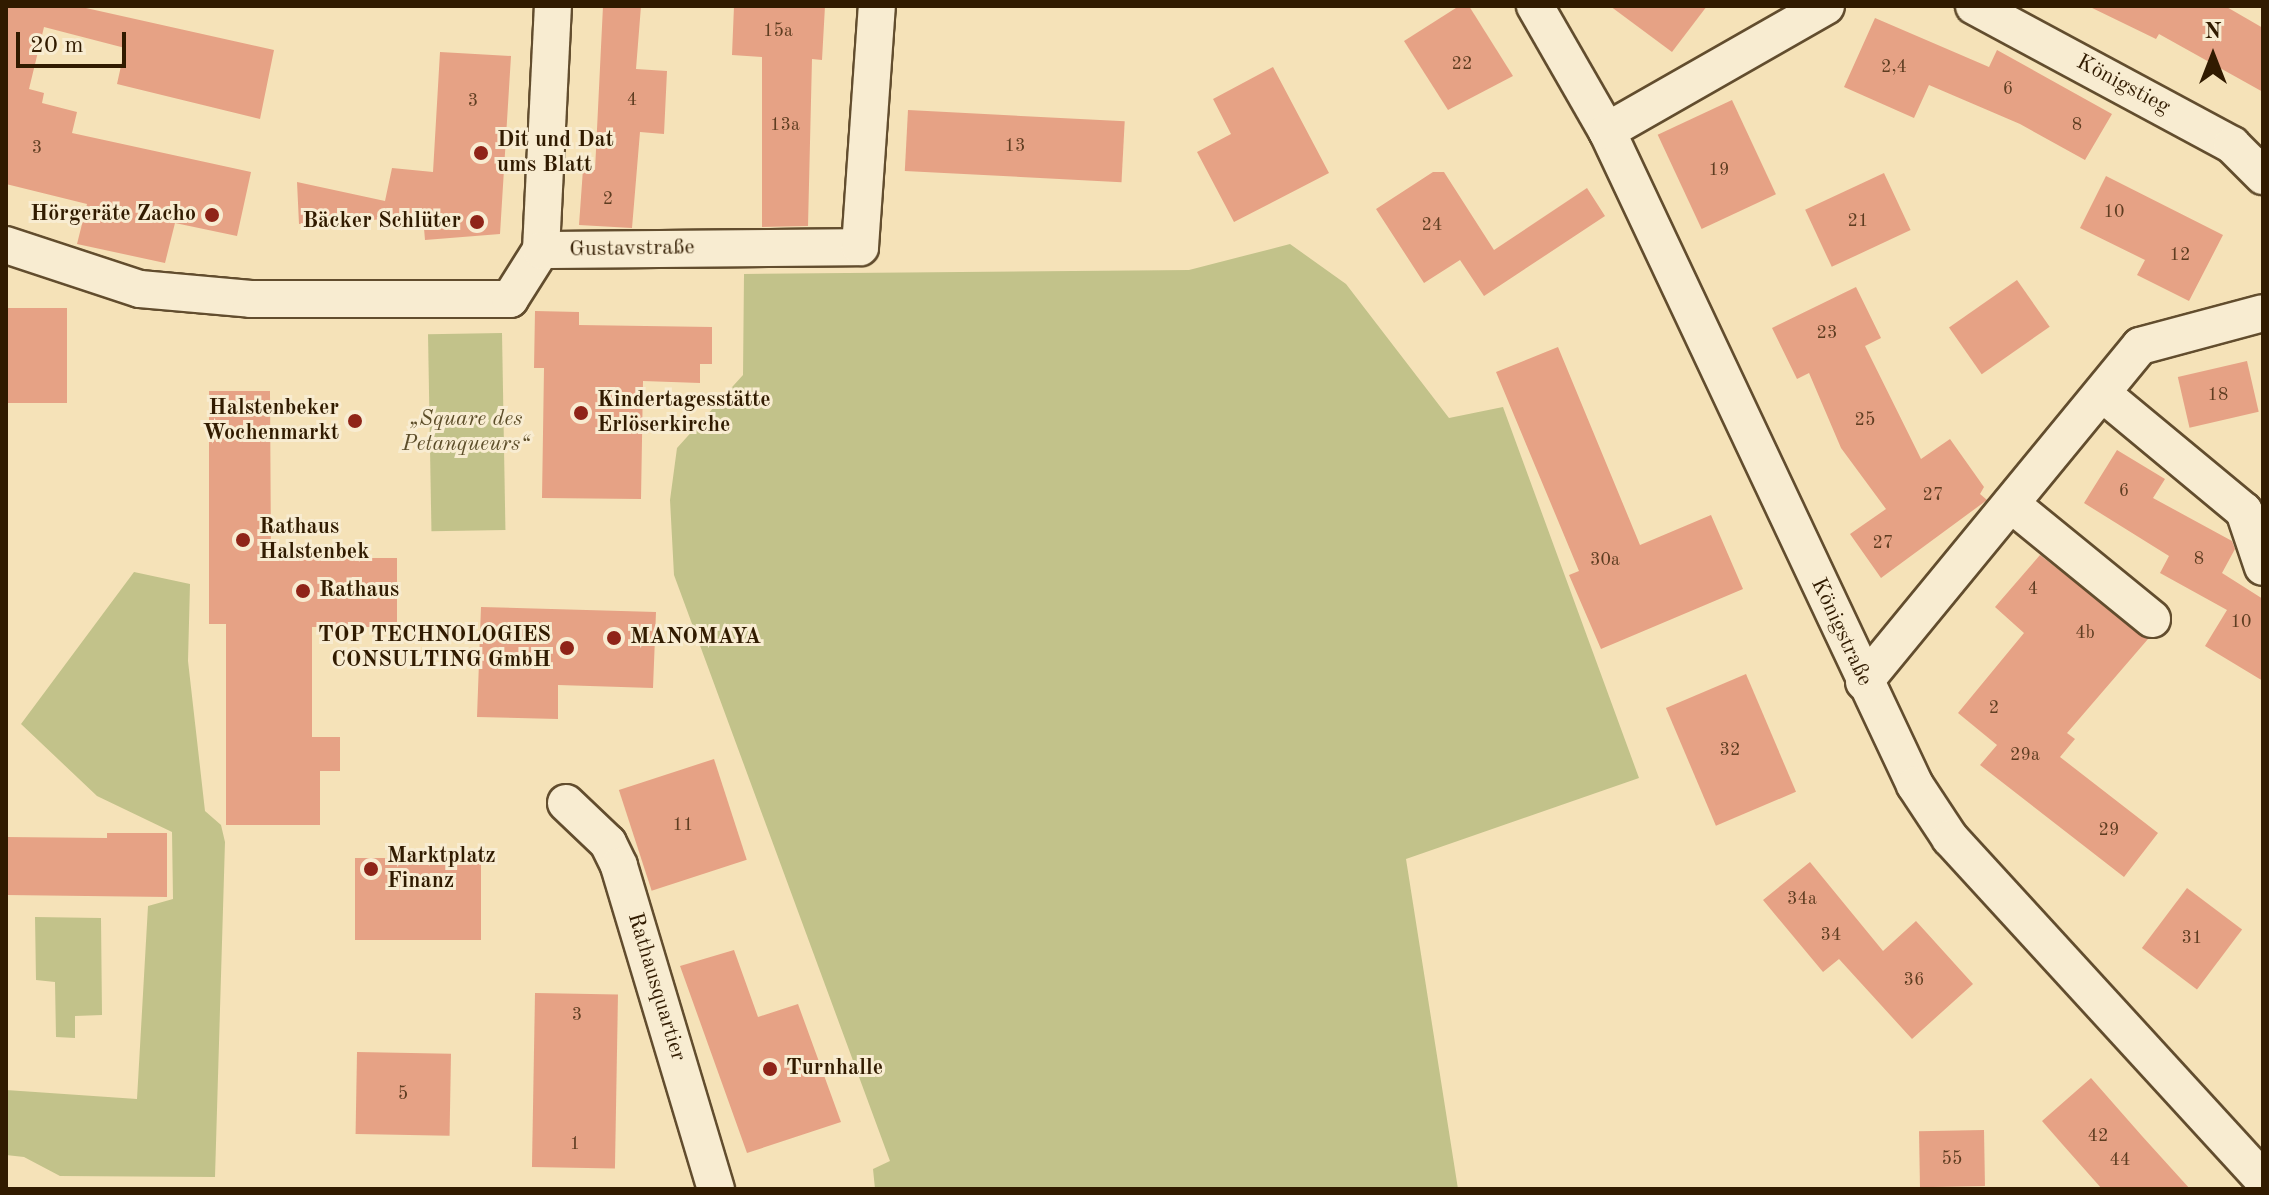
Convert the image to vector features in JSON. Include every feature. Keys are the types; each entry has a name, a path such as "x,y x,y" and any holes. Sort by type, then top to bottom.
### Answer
{"street":[{"path":"541,250 553,6"},
{"name":"Gustavstraße","path":"6,245 140,289 301,301 510,299 541,250 860,247 877,6"},
{"name":"Königstraße","path":"1535,6 1607,131 1915,785 1950,838 2263,1179"},
{"path":"1607,131 1749,65 1826,6"},
{"name":"Königstieg","path":"1974,6 2232,145 2263,176"},
{"path":"1864,682 2140,346 2263,313"},
{"path":"2103,394 2244,511 2263,567"},
{"path":"2011,504 2152,619"},
{"name":"Rathausquartier","path":"566,803 608,843 619,866 716,1189"}],"green space":[{"path":"1290,244 1346,284 1449,418 1503,407 1639,778 1406,859 1458,1189 875,1189 873,1169 890,1161 674,575 670,500 677,448 743,375 744,274 1189,270"},
{"name":"„Square des Petanqueurs“","path":"502,333 505,530 431,531 428,334"},
{"path":"134,572 190,584 188,661 205,811 221,825 225,842 215,1177 60,1176 24,1157 6,1155 6,1090 137,1099 148,906 173,899 172,832 97,796 21,724"},
{"path":"35,917 101,918 102,1015 75,1016 75,1038 56,1037 55,982 36,980"}],"building":[{"path":"6,6 77,6 274,50 260,119 117,84 125,48 44,27 29,89 44,93 42,103 77,112 72,133 251,172 237,236 175,223 165,263 77,244 87,204 6,184"},
{"path":"603,6 641,6 636,69 667,71 664,134 640,132 632,228 579,225 583,169 595,170"},
{"path":"734,6 825,6 822,60 812,59 808,226 762,227 762,57 732,55"},
{"path":"1459,6 1469,6 1513,76 1448,110 1404,41"},
{"path":"1610,6 1707,6 1672,52"},
{"path":"2088,6 2225,6 2263,28 2263,92 2159,34 2156,39"},
{"path":"1875,18 1989,67 1997,50 2112,114 2085,160 2020,124 1929,85 1914,118 1844,87"},
{"path":"440,52 511,56 500,234 425,240 423,217 299,224 297,182 385,201 392,168 433,172"},
{"path":"1273,67 1329,173 1234,222 1197,152 1231,134 1213,99"},
{"path":"1732,100 1776,194 1702,229 1658,135"},
{"path":"908,110 1125,121 1122,182 905,171"},
{"path":"1433,172 1444,172 1494,250 1587,188 1605,216 1484,296 1460,260 1424,283 1376,209"},
{"path":"1884,173 1911,230 1832,267 1805,210"},
{"path":"2106,176 2223,235 2189,301 2137,275 2145,260 2080,228"},
{"path":"2017,280 2050,327 1982,374 1949,328"},
{"path":"1856,287 1881,338 1865,346 1921,459 1950,439 1984,487 1980,494 1987,500 1881,578 1850,534 1886,509 1841,448 1809,373 1797,379 1772,328"},
{"path":"6,308 67,308 67,403 6,403"},
{"path":"535,311 579,312 579,325 712,327 712,364 700,364 700,383 643,381 641,499 542,498 544,368 534,368"},
{"path":"1558,347 1640,545 1711,515 1743,589 1601,649 1569,575 1579,571 1496,372"},
{"path":"2247,361 2259,412 2190,428 2178,377"},
{"name":"Rathaus","path":"209,391 270,391 271,558 397,558 397,627 312,627 312,737 340,737 340,771 320,771 320,825 226,825 226,624 209,624"},
{"path":"2117,450 2165,479 2153,498 2232,541 2235,549 2222,573 2263,599 2263,681 2205,646 2227,610 2160,573 2169,556 2084,503"},
{"path":"2040,555 2148,639 2067,733 2075,739 2060,757 2158,833 2124,877 1980,765 1997,745 1958,713 2024,633 1995,607"},
{"name":"TOP TECHNOLOGIES CONSULTING GmbH","path":"481,607 656,612 653,688 558,685 558,719 477,717"},
{"path":"1746,674 1796,792 1716,826 1666,708"},
{"path":"714,759 747,860 652,891 619,790"},
{"path":"107,833 167,833 167,897 6,895 6,837 107,838"},
{"path":"355,858 481,858 481,940 355,940"},
{"path":"1810,862 1883,951 1916,921 1973,984 1912,1039 1839,959 1823,972 1763,900"},
{"path":"2187,888 2242,930 2197,989 2142,948"},
{"name":"Turnhalle","path":"734,950 758,1017 798,1004 841,1122 747,1153 680,966"},
{"path":"535,993 618,994 615,1168 532,1167"},
{"path":"357,1052 451,1054 450,1136 356,1134"},
{"path":"2091,1078 2190,1189 2102,1189 2042,1121"},
{"path":"1984,1130 1985,1186 1920,1187 1919,1131"}],"place":[{"name":"Dit und Dat ums Blatt","path":"481,153"},
{"name":"Hörgeräte Zacho","path":"212,215"},
{"name":"Bäcker Schlüter","path":"477,222"},
{"name":"Kindertagesstätte Erlöserkirche","path":"581,413"},
{"name":"Halstenbeker Wochenmarkt","path":"355,421"},
{"name":"Rathaus Halstenbek","path":"243,540"},
{"name":"Rathaus","path":"303,591"},
{"name":"MANOMAYA","path":"614,638"},
{"name":"TOP TECHNOLOGIES CONSULTING GmbH","path":"567,648"},
{"name":"Marktplatz Finanz","path":"371,869"},
{"name":"Turnhalle","path":"770,1069"}]}
